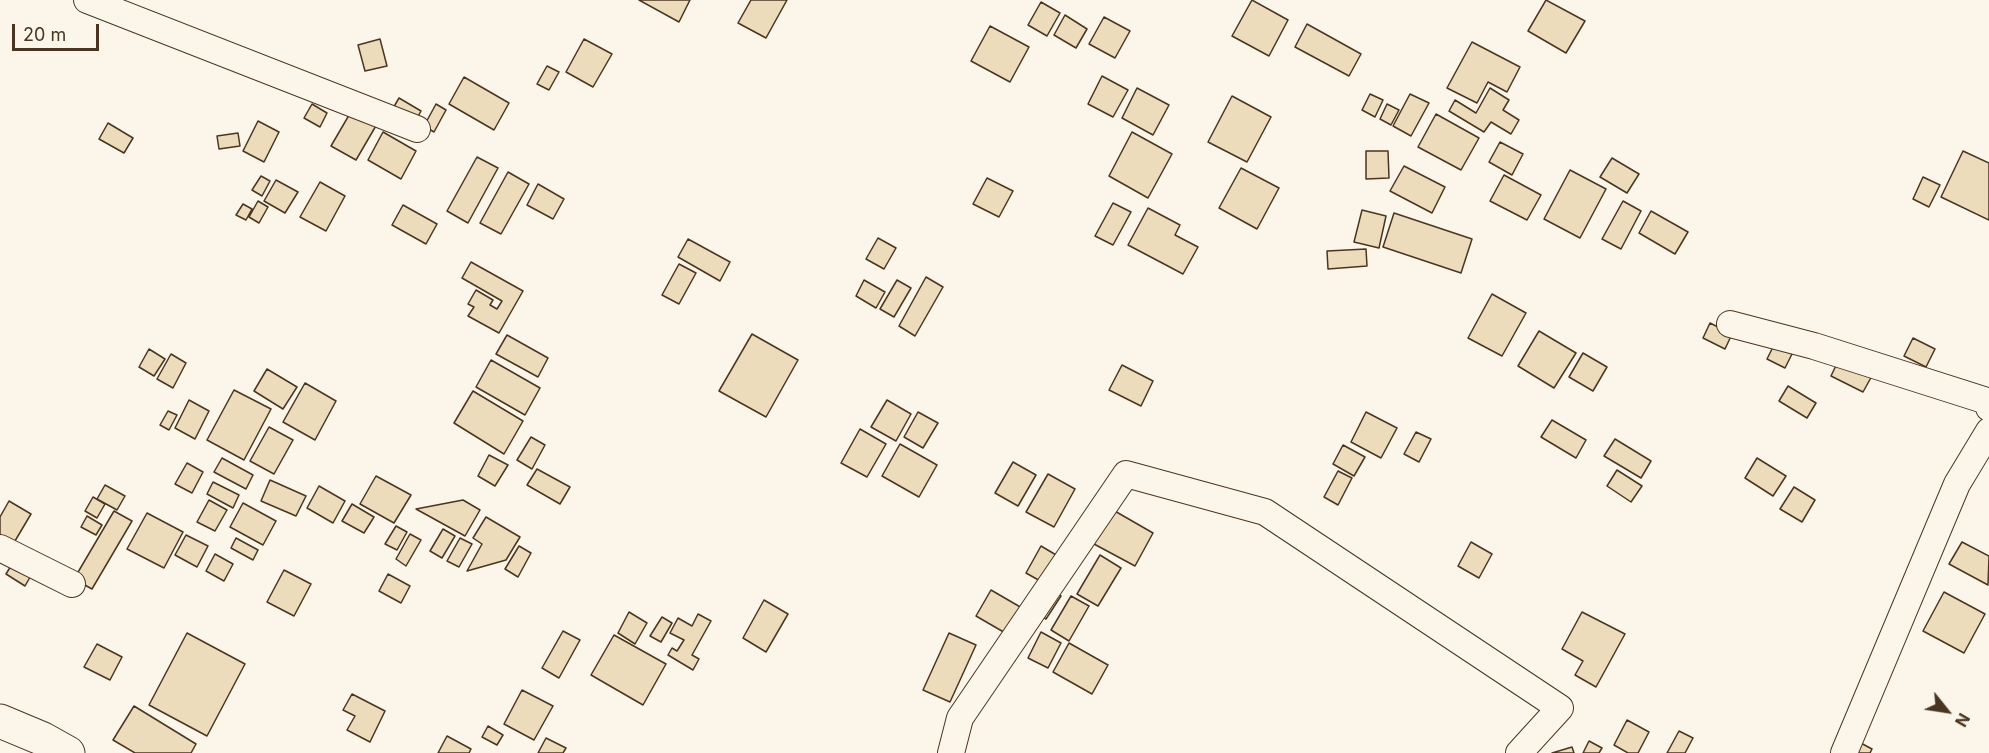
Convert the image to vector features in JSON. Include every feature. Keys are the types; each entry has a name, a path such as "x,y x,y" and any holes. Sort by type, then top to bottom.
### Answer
{"street":[{"path":"87,0 417,129"},
{"path":"1730,324 1814,346 1987,401 1989,408"},
{"path":"1844,753 1957,484 1989,431"},
{"path":"951,753 960,718 1126,474 1265,512 1560,708 1519,753"},
{"path":"0,548 72,584"},
{"path":"0,721 69,753"}],"building":[{"path":"639,0 690,0 679,22"},
{"path":"751,0 787,0 766,38 738,23"},
{"path":"1252,0 1288,20 1269,56 1232,36"},
{"path":"1546,0 1585,21 1566,53 1528,31"},
{"path":"1041,2 1060,13 1047,36 1028,25"},
{"path":"1065,15 1087,29 1076,48 1054,35"},
{"path":"1104,17 1130,31 1115,58 1089,44"},
{"path":"1307,24 1361,54 1349,76 1295,47"},
{"path":"990,26 1029,47 1010,82 971,61"},
{"path":"380,39 387,66 365,71 358,45"},
{"path":"584,39 612,54 593,87 566,72"},
{"path":"1472,42 1520,67 1507,92 1488,82 1477,103 1447,88"},
{"path":"547,66 559,72 549,90 537,84"},
{"path":"1102,76 1128,90 1113,117 1088,104"},
{"path":"464,77 509,103 494,130 449,104"},
{"path":"1137,88 1169,105 1153,135 1122,118"},
{"path":"1490,88 1509,100 1503,110 1519,120 1511,134 1491,122 1484,132 1449,111 1455,100 1476,113"},
{"path":"1370,94 1383,100 1375,117 1362,110"},
{"path":"1410,94 1429,103 1411,136 1393,126"},
{"path":"1232,96 1271,117 1247,162 1208,142"},
{"path":"399,98 421,111 410,131 388,117"},
{"path":"312,104 327,113 320,127 304,118"},
{"path":"436,104 446,110 434,132 424,126"},
{"path":"1387,104 1399,110 1391,125 1380,119"},
{"path":"352,110 377,124 356,160 331,146"},
{"path":"1436,114 1479,138 1461,170 1418,147"},
{"path":"258,121 279,132 264,162 243,151"},
{"path":"108,123 133,138 124,153 99,139"},
{"path":"383,132 416,151 401,179 368,160"},
{"path":"1132,132 1172,154 1148,198 1109,176"},
{"path":"238,133 240,146 219,149 217,136"},
{"path":"1500,142 1523,154 1512,175 1489,162"},
{"path":"1366,151 1388,151 1389,178 1366,179"},
{"path":"1963,151 1989,163 1989,220 1941,197"},
{"path":"477,157 498,168 468,223 447,211"},
{"path":"1612,158 1639,174 1627,193 1600,177"},
{"path":"1404,166 1445,187 1432,213 1390,191"},
{"path":"1241,168 1279,188 1257,229 1219,208"},
{"path":"1570,170 1606,189 1580,238 1544,219"},
{"path":"508,172 529,184 501,234 480,223"},
{"path":"1504,175 1541,195 1527,220 1490,201"},
{"path":"261,176 270,181 262,196 252,190"},
{"path":"1923,177 1940,185 1929,207 1913,199"},
{"path":"987,178 1013,191 999,217 973,204"},
{"path":"276,180 298,192 285,213 264,201"},
{"path":"320,182 345,196 326,231 300,217"},
{"path":"538,184 564,199 553,219 527,205"},
{"path":"258,201 268,207 259,223 249,217"},
{"path":"1623,201 1641,211 1621,249 1602,239"},
{"path":"1113,203 1131,212 1113,245 1095,236"},
{"path":"243,204 252,209 246,220 236,215"},
{"path":"403,205 437,224 426,244 392,225"},
{"path":"1148,208 1180,225 1175,235 1198,247 1183,274 1128,245"},
{"path":"1362,210 1386,216 1379,248 1354,242"},
{"path":"1651,211 1688,232 1675,254 1639,233"},
{"path":"1394,213 1472,239 1461,273 1383,247"},
{"path":"878,238 896,248 884,269 866,259"},
{"path":"688,239 730,262 720,281 678,257"},
{"path":"1366,249 1367,266 1328,269 1327,251"},
{"path":"471,262 523,291 499,333 468,316 474,307 468,304 476,290 493,300 490,305 497,309 502,301 462,278"},
{"path":"679,264 696,273 679,304 662,295"},
{"path":"926,277 943,287 915,336 899,326"},
{"path":"864,280 885,292 876,308 856,296"},
{"path":"897,280 911,288 894,317 880,309"},
{"path":"1492,294 1526,313 1502,356 1468,338"},
{"path":"1710,323 1732,334 1725,349 1703,338"},
{"path":"1539,331 1576,353 1554,388 1518,366"},
{"path":"752,334 798,360 766,417 719,391"},
{"path":"507,335 548,358 538,377 496,354"},
{"path":"1913,338 1935,349 1926,367 1904,356"},
{"path":"1774,345 1792,354 1785,368 1767,359"},
{"path":"149,349 165,359 154,376 139,367"},
{"path":"1583,353 1607,367 1593,391 1569,377"},
{"path":"171,354 186,363 173,388 157,379"},
{"path":"1840,357 1873,374 1863,392 1831,376"},
{"path":"491,360 540,388 525,415 476,387"},
{"path":"1122,365 1153,381 1141,406 1109,390"},
{"path":"267,369 297,387 283,409 254,391"},
{"path":"305,383 336,401 315,440 283,422"},
{"path":"1788,386 1816,403 1807,418 1779,401"},
{"path":"234,390 271,409 244,460 207,440"},
{"path":"473,391 523,421 504,454 454,423"},
{"path":"189,400 209,411 195,439 175,428"},
{"path":"887,400 911,414 896,441 871,427"},
{"path":"168,411 177,415 169,430 160,425"},
{"path":"918,412 938,423 923,448 904,437"},
{"path":"1366,412 1397,428 1381,458 1351,442"},
{"path":"1552,420 1586,440 1576,458 1541,437"},
{"path":"269,427 293,440 274,474 250,461"},
{"path":"860,429 886,444 867,477 841,463"},
{"path":"1416,432 1431,439 1419,462 1404,454"},
{"path":"531,437 545,445 532,469 517,460"},
{"path":"1615,439 1651,461 1641,478 1604,456"},
{"path":"900,444 937,465 919,497 882,476"},
{"path":"1343,445 1365,457 1354,476 1333,464"},
{"path":"489,455 508,465 495,486 478,476"},
{"path":"222,458 253,475 246,489 214,472"},
{"path":"1757,458 1786,476 1773,496 1745,478"},
{"path":"1013,462 1036,475 1018,506 995,493"},
{"path":"187,463 203,472 192,493 175,484"},
{"path":"537,469 570,487 560,504 527,485"},
{"path":"1617,470 1642,486 1631,502 1607,486"},
{"path":"1338,471 1352,478 1338,505 1324,497"},
{"path":"1048,474 1075,489 1054,527 1026,512"},
{"path":"376,476 411,495 394,523 360,504"},
{"path":"270,480 306,496 296,516 261,501"},
{"path":"213,482 239,495 233,508 207,494"},
{"path":"105,485 125,496 117,510 97,499"},
{"path":"319,486 345,501 333,523 307,508"},
{"path":"1794,487 1815,500 1802,522 1780,509"},
{"path":"93,497 105,504 97,518 85,511"},
{"path":"209,500 227,510 215,531 197,522"},
{"path":"463,500 480,510 465,536 416,509"},
{"path":"9,501 31,514 12,546 0,539 0,517"},
{"path":"243,503 276,521 263,545 230,527"},
{"path":"352,504 374,517 364,533 342,521"},
{"path":"1113,510 1153,533 1135,566 1094,544"},
{"path":"114,511 132,521 92,589 74,579"},
{"path":"147,513 183,532 164,568 127,549"},
{"path":"87,516 102,525 96,535 81,527"},
{"path":"486,517 520,537 506,560 467,571 482,544 473,538"},
{"path":"396,526 407,532 397,550 385,544"},
{"path":"443,529 455,536 442,558 430,551"},
{"path":"410,534 421,540 406,566 396,559"},
{"path":"186,535 208,546 197,567 175,555"},
{"path":"236,538 258,550 253,560 231,548"},
{"path":"460,538 472,544 459,567 447,561"},
{"path":"1471,542 1492,554 1479,578 1458,566"},
{"path":"1962,542 1989,556 1988,585 1949,564"},
{"path":"519,546 531,553 518,577 505,569"},
{"path":"1041,546 1073,565 1058,591 1026,573"},
{"path":"215,554 233,564 224,581 206,571"},
{"path":"1100,555 1121,568 1098,606 1077,594"},
{"path":"14,561 33,572 25,586 6,574"},
{"path":"284,570 311,584 294,616 267,602"},
{"path":"388,574 410,586 401,603 379,591"},
{"path":"1046,587 1061,596 1046,619 1031,610"},
{"path":"991,590 1022,608 1007,634 976,616"},
{"path":"1944,592 1985,614 1964,653 1923,631"},
{"path":"1071,596 1089,606 1069,641 1051,630"},
{"path":"764,600 788,614 766,652 743,638"},
{"path":"629,612 647,623 635,644 618,633"},
{"path":"1582,612 1625,634 1596,687 1575,675 1583,661 1562,649"},
{"path":"698,614 711,621 692,655 699,659 693,670 668,655 672,648 677,651 684,640 670,633 678,618 692,626"},
{"path":"662,617 672,623 661,642 650,636"},
{"path":"563,631 580,640 559,678 542,668"},
{"path":"1041,632 1061,643 1048,668 1028,658"},
{"path":"187,633 245,664 207,736 149,705"},
{"path":"949,633 976,645 950,702 923,690"},
{"path":"614,635 666,664 643,705 591,675"},
{"path":"1069,643 1108,665 1092,694 1053,672"},
{"path":"97,644 122,657 110,680 84,667"},
{"path":"522,690 553,706 534,740 504,724"},
{"path":"352,694 385,711 370,742 347,730 355,716 343,710"},
{"path":"134,706 196,744 191,753 135,753 113,740"},
{"path":"1627,720 1649,732 1638,753 1628,753 1614,745"},
{"path":"488,726 503,735 497,745 482,737"},
{"path":"1679,731 1693,738 1685,753 1667,753"},
{"path":"447,736 471,749 469,753 438,753"},
{"path":"546,738 566,748 563,753 538,753"},
{"path":"1589,741 1602,748 1599,753 1583,753"},
{"path":"1857,741 1872,749 1870,753 1850,753"},
{"path":"1572,747 1574,753 1552,753"}]}
